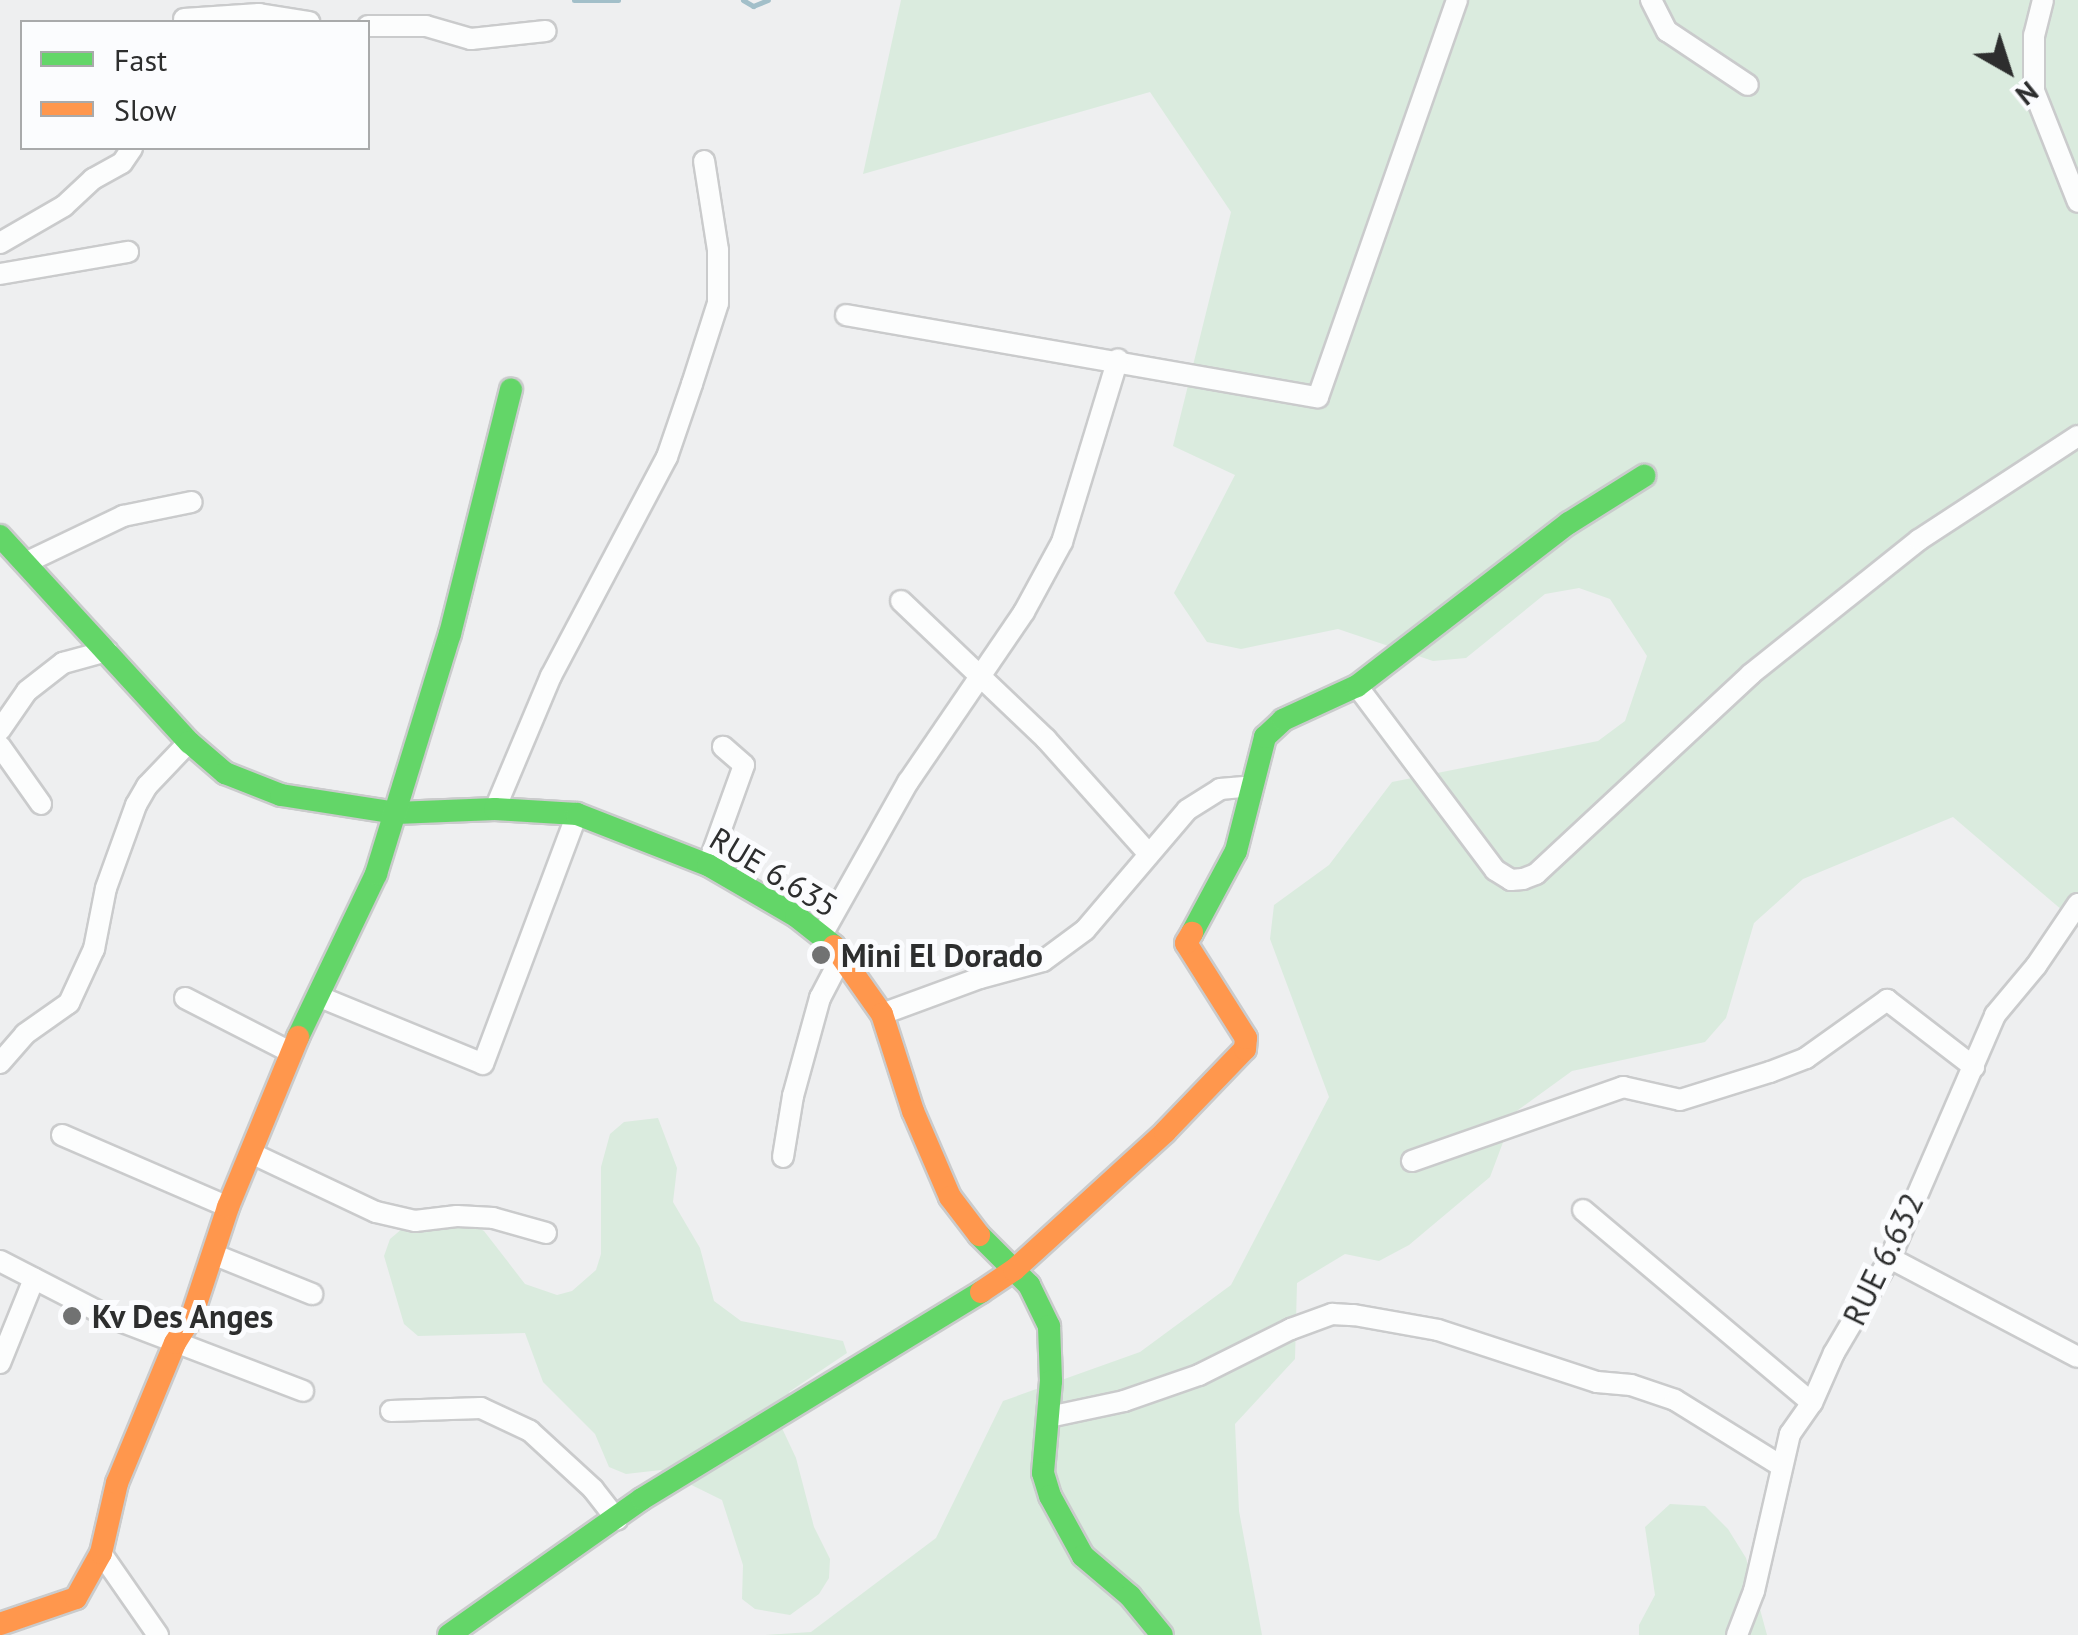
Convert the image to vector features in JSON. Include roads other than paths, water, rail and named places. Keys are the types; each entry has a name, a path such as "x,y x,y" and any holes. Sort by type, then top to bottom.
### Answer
{"street":[{"path":"846,315 1318,396 1457,0"},
{"path":"1651,0 1667,31 1748,85"},
{"path":"2043,0 2032,55 2034,91 2078,202"},
{"path":"185,14 259,14 296,20"},
{"path":"370,26 426,26 470,39 546,31"},
{"path":"0,243 64,206 93,179 122,162 131,150"},
{"path":"495,809 551,676 667,457 718,303 718,250 704,161"},
{"path":"0,274 128,252"},
{"path":"822,935 908,782 1024,612 1062,542 1118,359"},
{"path":"0,1624 76,1598 100,1553 117,1483 176,1343 192,1316 228,1207 290,1052 358,919 396,813 450,634 511,390"},
{"path":"1357,686 1495,870 1511,880 1522,879 1536,874 1766,662 1919,540 2078,436"},
{"path":"449,1635 675,1478 910,1340 1014,1270 1165,1132 1245,1049 1246,1038 1186,943 1236,851 1265,738 1283,720 1357,686 1568,523 1644,476"},
{"path":"25,562 123,516 192,502"},
{"name":"RUE 6.635","path":"0,536 189,742 225,774 281,795 396,813 495,809 577,814 708,865 822,935 843,954 882,1014 913,1111 950,1198 961,1217 1014,1270 1041,1305 1050,1326 1043,1472 1050,1496 1083,1556 1130,1596 1162,1635"},
{"path":"900,601 1046,739 1148,853"},
{"path":"0,730 27,691 63,664 106,651"},
{"path":"0,1063 25,1034 68,1003 94,948 106,888 136,805 147,786 189,742"},
{"path":"0,746 41,804"},
{"path":"708,865 744,765 724,747"},
{"path":"882,1014 962,984 1042,961 1084,930 1187,810 1220,788 1253,786"},
{"path":"320,996 484,1064 577,814"},
{"name":"RUE 6.632","path":"1738,1635 1754,1591 1790,1434 1812,1403 1834,1353 1890,1258 1996,1014 2078,904"},
{"path":"783,1157 793,1096 820,998 843,954"},
{"path":"185,998 290,1052"},
{"path":"1412,1161 1622,1088 1680,1100 1770,1072 1806,1058 1887,1000 1974,1066"},
{"path":"62,1134 228,1207"},
{"path":"251,1153 376,1212 415,1221 457,1216 493,1218 546,1232"},
{"path":"1583,1210 1812,1403"},
{"path":"215,1255 312,1294"},
{"path":"1890,1258 2078,1357"},
{"path":"0,1260 107,1316 303,1392"},
{"path":"0,1363 34,1279"},
{"path":"1048,1416 1124,1401 1199,1374 1291,1329 1332,1314 1354,1315 1438,1330 1597,1382 1631,1385 1675,1400 1780,1466"},
{"path":"391,1412 481,1408 530,1430 565,1461 618,1520"},
{"path":"100,1553 158,1635"}],"waterway":[{"path":"574,0 618,0"},
{"path":"743,0 753,6 768,0"}],"place":[{"name":"Mini El Dorado","path":"821,955"},
{"name":"Kv Des Anges","path":"72,1316"}]}
